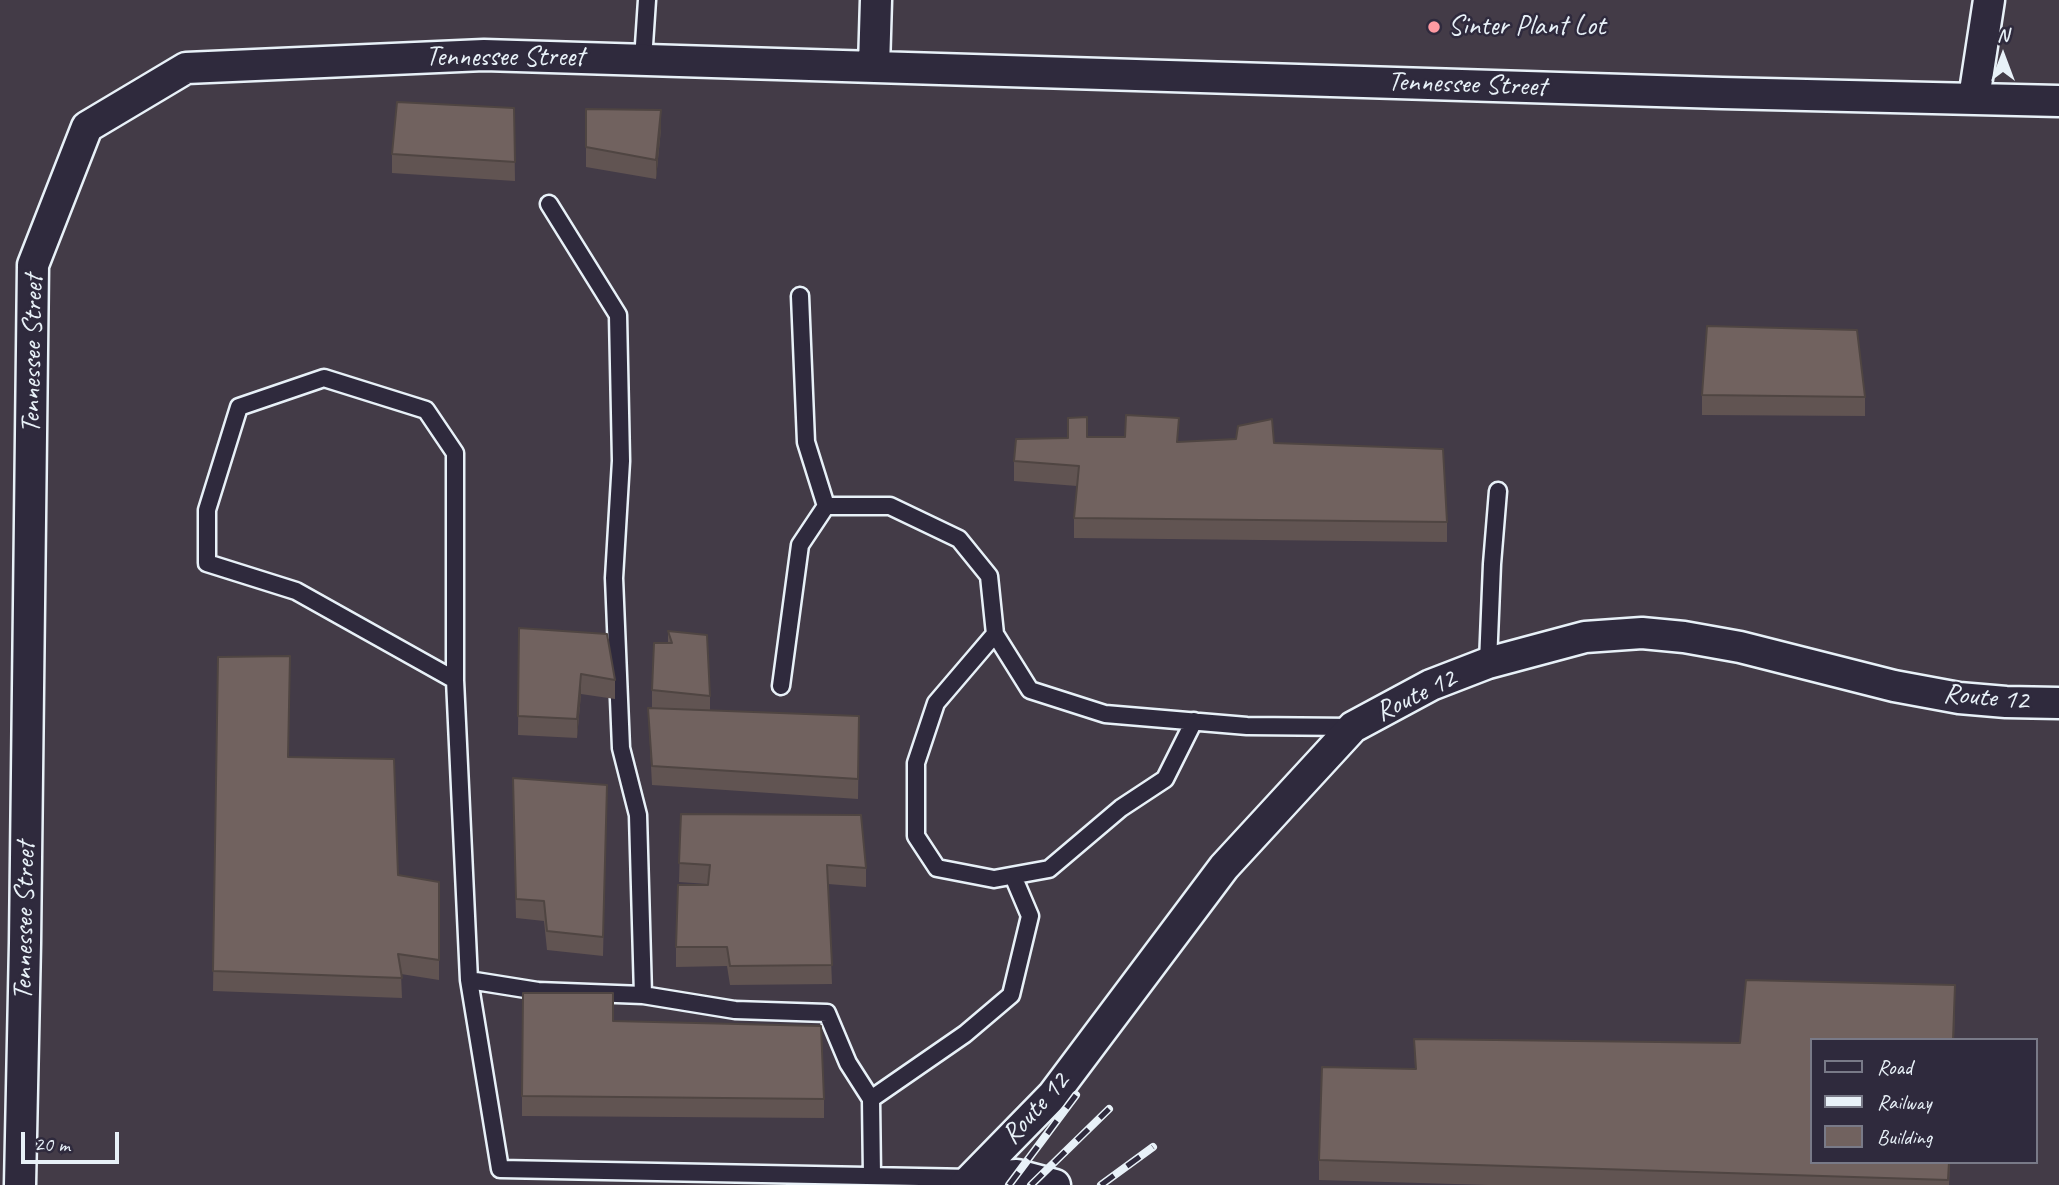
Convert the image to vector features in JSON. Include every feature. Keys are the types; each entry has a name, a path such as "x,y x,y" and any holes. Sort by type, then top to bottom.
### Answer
{"street":[{"path":"874,67 876,0"},
{"path":"1974,98 1989,0"},
{"name":"Tennessee Street","path":"20,1185 33,265 88,127 186,68 484,55 2059,101"},
{"name":"Route 12","path":"968,1181 1052,1095 1224,867 1353,727 1431,685 1488,663 1585,637 1642,633 1740,647 1894,686 1959,698 2059,703"},
{"path":"968,1181 1017,1175 1055,1185"}],"lane":[{"path":"643,60 647,0"},
{"path":"549,204 618,314 621,461 614,578 621,748 638,814 643,995"},
{"path":"800,296 806,442 826,506"},
{"path":"455,680 296,591 206,563 206,510 239,407 324,379 426,410 455,453 455,680 469,980 501,1177 872,1176 968,1181"},
{"path":"1488,663 1498,491"},
{"path":"826,506 890,506 959,539 989,576 995,634 1030,690 1105,714 1247,726 1353,727"},
{"path":"781,686 800,545 826,506"},
{"path":"995,634 936,703 916,763 916,836 937,868 994,879 1049,869 1121,808 1165,779 1194,721"},
{"path":"871,1099 965,1034 1011,995 1030,916 1013,876"},
{"path":"469,980 538,990 643,995 735,1010 827,1013 848,1063 871,1099 872,1176"}],"shaded area":[{"path":"0,0 2059,0 2059,1185 0,1185"}],"building":[{"path":"397,102 514,108 515,162 392,154"},
{"path":"586,109 661,110 656,160 586,147"},
{"path":"1707,326 1857,330 1865,397 1702,395"},
{"path":"1126,415 1179,418 1177,442 1236,439 1238,426 1272,419 1274,443 1443,449 1447,522 1074,518 1079,466 1014,461 1016,439 1068,438 1068,418 1087,417 1087,437 1125,437"},
{"path":"519,628 607,634 615,680 581,674 577,719 518,716"},
{"path":"668,631 707,635 710,696 652,690 654,643 672,643"},
{"path":"290,656 288,757 394,759 398,875 439,882 439,960 398,954 402,978 213,971 218,657"},
{"path":"648,708 859,716 858,779 652,766"},
{"path":"513,778 607,785 603,937 547,931 544,901 516,899"},
{"path":"681,814 861,815 866,868 827,865 832,965 730,966 727,947 676,947 678,885 708,885 710,865 679,863"},
{"path":"1746,980 1955,985 1953,1038 1811,1038 1811,1164 1949,1164 1948,1180 1319,1160 1322,1067 1416,1069 1414,1039 1740,1043"},
{"path":"523,993 613,993 613,1021 821,1026 824,1099 522,1096"}],"railway":[{"path":"1009,1185 1076,1095"},
{"path":"1031,1185 1109,1109"},
{"path":"1101,1185 1153,1147"}],"place":[{"name":"Sinter Plant Lot","path":"1434,27"}]}
